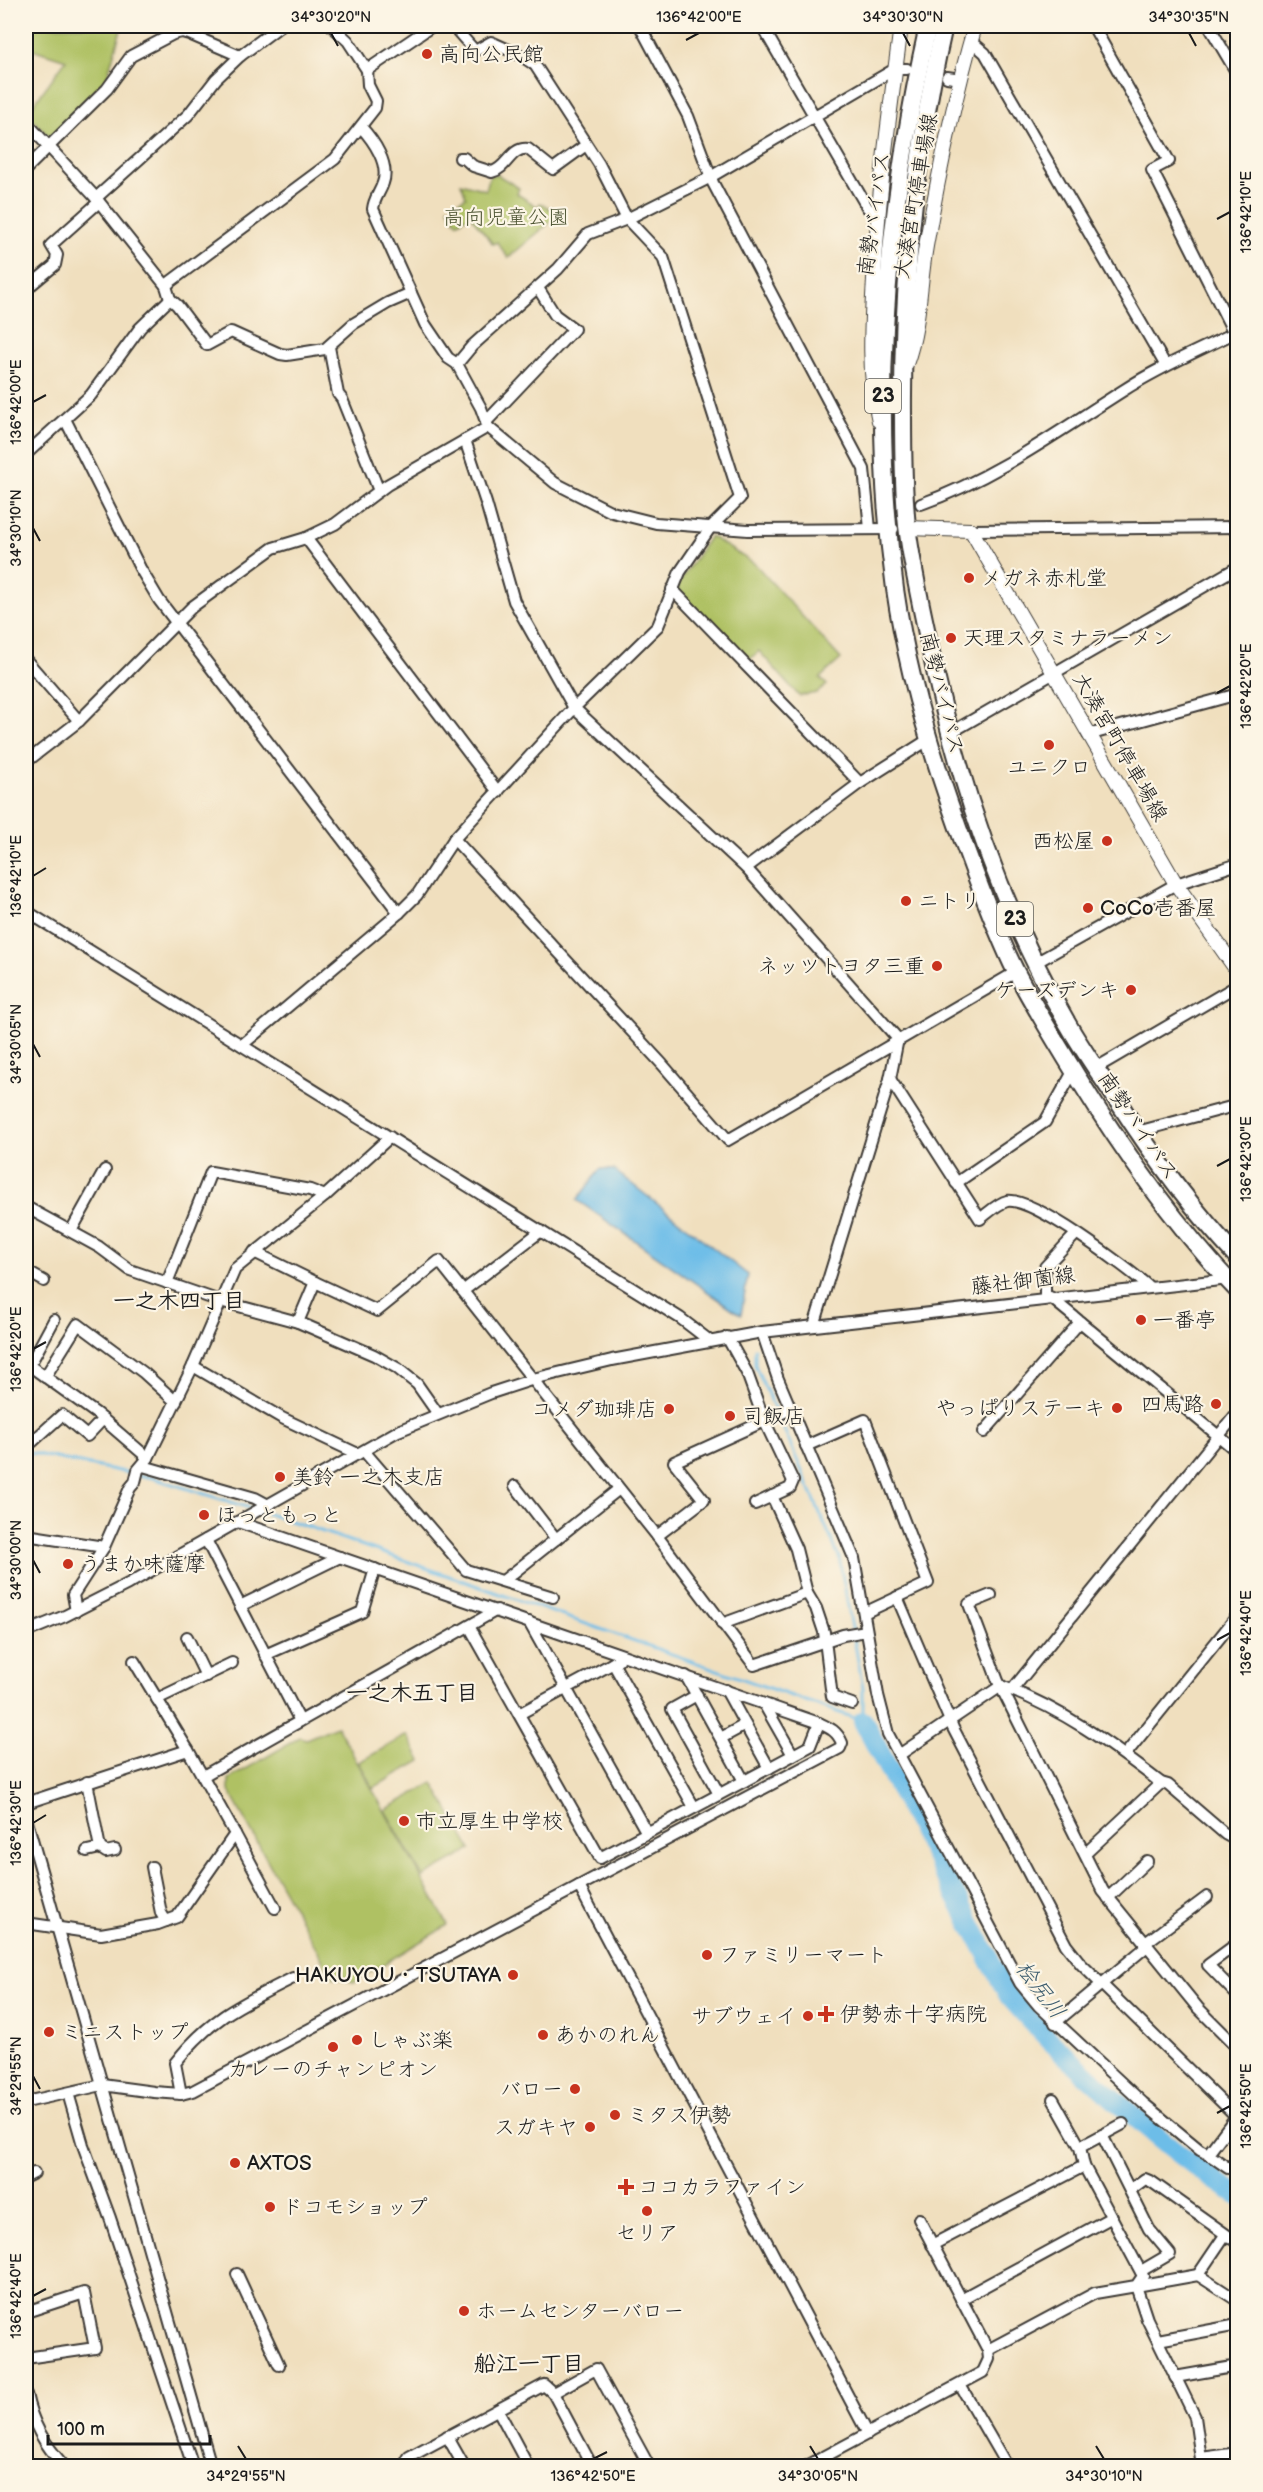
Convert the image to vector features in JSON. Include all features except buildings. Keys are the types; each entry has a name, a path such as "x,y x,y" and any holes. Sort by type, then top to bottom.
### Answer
{"highway":[{"name":"南勢バイパス","path":"928,26 894,224 887,290 882,431 888,529 903,634 928,740 961,835 1016,972 1121,1147 1194,1243 1231,1278 1238,1291"},
{"name":"南勢バイパス","path":"944,26 917,182 905,287 903,374 907,528 925,627 950,733 963,782 992,864 1035,963 1073,1033 1137,1132 1172,1181 1238,1258"}],"main road":[{"name":"大湊宮町停車場線","path":"882,431 873,395 871,363 877,218 901,69 901,26"},
{"name":"大湊宮町停車場線","path":"903,374 914,341 926,249 947,135 954,78 975,26"},
{"path":"907,528 971,530"},
{"name":"大湊宮町停車場線","path":"971,530 1176,884 1238,972"}],"street":[{"path":"166,286 335,159 375,108 376,101 368,85 367,70 348,40 332,26"},
{"path":"367,70 432,26"},
{"path":"242,1046 399,913 417,895 454,839 574,708 658,626 680,572 710,528 740,498 663,257 627,219 599,164 535,65 520,55 491,42 475,51 453,26"},
{"path":"640,26 688,116 711,176 864,469 870,529"},
{"path":"762,26 867,207 877,218"},
{"path":"921,504 959,489 1011,461 1062,431 1125,388 1166,366 1236,335 1152,170 1169,161 1093,26"},
{"path":"1209,26 1238,75"},
{"path":"26,289 55,265 57,255 51,245 188,115 216,79 273,28"},
{"path":"26,169 107,89 131,56 173,34 182,32 240,56"},
{"path":"970,40 985,53 1166,366"},
{"path":"457,364 472,346 537,288 588,234 627,219 711,176 901,69"},
{"path":"26,122 97,200 166,286 170,299 207,345 231,332 280,354 329,347 353,324 388,303 411,293"},
{"path":"361,127 382,159 385,171 384,183 374,199 373,209 411,293 436,341 448,358 457,364 487,424 555,483 612,512 656,523 710,528 907,528"},
{"path":"460,158 464,158 473,166 492,172 501,168 515,151 528,149 553,169 586,145"},
{"path":"26,762 79,721 192,607 273,548 306,538 335,524 379,491 465,440 487,424 574,329 555,315 537,288"},
{"path":"26,454 91,395 140,328 170,299"},
{"path":"329,347 338,394 379,491"},
{"path":"65,419 159,600 399,913"},
{"path":"465,440 514,601 574,708 746,868 898,1039"},
{"path":"971,530 1238,527"},
{"path":"306,538 498,792"},
{"path":"950,733 1238,567"},
{"path":"672,589 860,783"},
{"path":"26,660 79,721"},
{"path":"1088,735 1238,694"},
{"path":"746,868 860,783 928,740"},
{"path":"454,839 662,1064 728,1140 1016,972"},
{"path":"1035,963 1176,884 1238,864"},
{"path":"26,911 680,1318 710,1341"},
{"path":"1096,1068 1238,985"},
{"path":"814,1326 890,1079 898,1039"},
{"path":"956,1183 1045,1122 1074,1070"},
{"path":"890,1079 980,1219 1004,1201 1013,1201 1044,1214 1122,1263 1149,1287"},
{"path":"1137,1132 1238,1105"},
{"path":"76,1611 73,1595 104,1547 130,1488 193,1366 219,1301 235,1269 325,1196 390,1137"},
{"path":"71,1231 105,1170"},
{"path":"167,1283 211,1172 310,1190 325,1196"},
{"path":"26,1207 99,1247 130,1270 219,1301 298,1322 374,1355 397,1368 417,1384 438,1414"},
{"path":"463,1292 541,1231"},
{"path":"1076,1234 1045,1267 1048,1298 1238,1452"},
{"path":"254,1252 377,1311 439,1261 657,1536 754,1665 825,1643 843,1635 862,1632"},
{"path":"26,1271 44,1281"},
{"name":"藤社御薗線","path":"26,1632 76,1611 398,1431 532,1379 727,1337 1231,1278"},
{"path":"298,1322 315,1282"},
{"path":"54,1320 33,1359 27,1364 103,1419 143,1464 255,1498 267,1505"},
{"path":"984,1432 1080,1322"},
{"path":"45,1377 78,1324 144,1373 176,1402"},
{"path":"762,1332 789,1410 854,1558 864,1613 862,1632 885,1726 1020,1983 1055,2023 1143,2103 1228,2168"},
{"path":"727,1337 750,1380 793,1481 790,1488 754,1504"},
{"path":"193,1366 282,1418 361,1453 466,1570 553,1597"},
{"path":"657,1536 704,1500 674,1462 789,1410"},
{"path":"899,1755 950,1720 1006,1688 1238,1412"},
{"path":"32,1442 62,1415 87,1436 103,1419"},
{"path":"806,1446 865,1420 928,1583 864,1613"},
{"path":"515,1486 556,1539"},
{"path":"503,1581 619,1489"},
{"path":"772,1496 796,1549 807,1593 816,1608 825,1643 832,1697 852,1704"},
{"path":"26,2102 102,2085 181,2094 212,2081 840,1748 842,1743 837,1733 819,1723 340,1557 243,1519"},
{"path":"26,1535 104,1547"},
{"path":"206,1540 300,1721"},
{"path":"240,1606 340,1557"},
{"path":"266,1656 362,1612 375,1569"},
{"path":"722,1623 807,1593"},
{"path":"991,1594 969,1604 1006,1688 1108,1898 1198,2008 1238,2048"},
{"path":"897,1597 950,1720 1066,1945 1081,1964 1237,2115 1208,2154"},
{"path":"203,1776 497,1610"},
{"path":"1125,1755 1238,1615"},
{"path":"529,1622 647,1833"},
{"path":"469,1626 600,1858 810,1746 819,1723"},
{"path":"187,1637 206,1676"},
{"path":"519,1714 627,1656"},
{"path":"134,1661 203,1776 275,1908"},
{"path":"157,1699 232,1663"},
{"path":"613,1663 694,1807"},
{"path":"686,1676 744,1781"},
{"path":"1006,1688 1073,1719 1161,1783 1168,1785 1225,1834 1238,1841"},
{"path":"726,1690 769,1768"},
{"path":"697,1695 672,1709 719,1794"},
{"path":"764,1704 793,1755"},
{"path":"721,1738 745,1725"},
{"path":"26,1803 188,1750"},
{"path":"87,1782 100,1848 106,1852 115,1850"},
{"path":"1085,1854 1161,1783"},
{"path":"26,1818 211,2466"},
{"path":"26,1923 101,1935 177,1917 235,1834"},
{"path":"87,1851 100,1848"},
{"path":"1108,1898 1147,1861"},
{"path":"152,1867 161,1913 166,1921"},
{"path":"579,1886 868,2434"},
{"path":"1055,2023 1145,1945 1207,1897"},
{"path":"1238,1943 1208,1965 1238,1996"},
{"path":"181,2094 175,2063 193,2039 224,2013 293,1978"},
{"path":"68,2094 83,2145 110,2218 193,2466"},
{"path":"1053,2099 1080,2147 1084,2166 1143,2276 1136,2286"},
{"path":"1080,2147 1124,2124"},
{"path":"1102,2135 1149,2229 1170,2254 1140,2271"},
{"path":"932,2245 1084,2166"},
{"path":"1130,2190 1145,2180 1152,2182 1238,2243"},
{"path":"961,2299 1112,2217"},
{"path":"807,2466 983,2372 989,2359 988,2350 919,2219"},
{"path":"1198,2275 1225,2235"},
{"path":"237,2274 279,2365"},
{"path":"988,2350 1095,2293 1198,2275 1238,2301"},
{"path":"1136,2286 1147,2319 1195,2417 1201,2462 1238,2453"},
{"path":"26,2312 84,2293 95,2348 26,2358"},
{"path":"1158,2340 1238,2325"},
{"path":"1175,2377 1238,2366"},
{"path":"553,2393 596,2369 649,2466"},
{"path":"404,2466 409,2457 544,2385 553,2393 592,2466"},
{"path":"960,2385 1007,2466"},
{"path":"26,2394 33,2421 49,2449 64,2466"},
{"path":"498,2410 528,2466"},
{"path":"447,2436 464,2466"}],"green space":[{"path":"31,26 122,26 104,88 52,137 49,137 27,113 66,60 26,47"},
{"name":"高向児童公園","path":"490,175 498,175 519,188 517,194 538,207 540,203 560,214 508,258 497,242 493,244 470,215 457,223 448,208 466,197 461,183 486,190"},
{"path":"710,536 755,564 841,659 820,678 827,685 817,693 799,696 759,651 748,661 678,592 678,584"},
{"path":"337,1726 448,1925 354,1982 332,1977 229,1791 229,1779 300,1737 306,1739"},
{"path":"407,1735 421,1761 373,1788 359,1762"},
{"path":"433,1783 471,1850 423,1877 385,1810"}],"water":[{"path":"600,1169 614,1170 748,1275 741,1315 577,1200"}],"waterway":[{"path":"755,1349 755,1365 776,1412"},
{"path":"262,1512 863,1721 863,1688 839,1557 779,1418"},
{"path":"26,1452 153,1478 253,1509"},
{"name":"桧尻川","path":"863,1721 1009,1996 1051,2042 1112,2097 1181,2155 1238,2195"}],"place":[{"name":"高向公民館","path":"427,54"},
{"name":"メガネ赤札堂","path":"969,578"},
{"name":"天理スタミナラーメン","path":"951,638"},
{"name":"ユニクロ","path":"1049,745"},
{"name":"西松屋","path":"1107,841"},
{"name":"ニトリ","path":"906,901"},
{"name":"CoCo壱番屋","path":"1088,908"},
{"name":"ネッツトヨタ三重","path":"937,966"},
{"name":"ケーズデンキ","path":"1131,990"},
{"name":"一番亭","path":"1141,1320"},
{"name":"四馬路","path":"1216,1404"},
{"name":"やっぱりステーキ","path":"1117,1408"},
{"name":"コメダ珈琲店","path":"669,1409"},
{"name":"司飯店","path":"730,1416"},
{"name":"美鈴 一之木支店","path":"280,1477"},
{"name":"ほっともっと","path":"204,1515"},
{"name":"うまか味薩摩","path":"68,1564"},
{"name":"市立厚生中学校","path":"404,1821"},
{"name":"ファミリーマート","path":"707,1955"},
{"name":"HAKUYOU・TSUTAYA","path":"513,1975"},
{"name":"伊勢赤十字病院","path":"826,2014"},
{"name":"サブウェイ","path":"808,2016"},
{"name":"ミニストップ","path":"49,2032"},
{"name":"あかのれん","path":"543,2035"},
{"name":"しゃぶ楽","path":"357,2040"},
{"name":"カレーのチャンピオン","path":"333,2047"},
{"name":"バロー","path":"575,2089"},
{"name":"ミタス伊勢","path":"615,2115"},
{"name":"スガキヤ","path":"590,2127"},
{"name":"AXTOS","path":"235,2163"},
{"name":"ココカラファイン","path":"626,2187"},
{"name":"ドコモショップ","path":"270,2207"},
{"name":"セリア","path":"647,2211"},
{"name":"ホームセンターバロー","path":"464,2311"}],"district":[{"name":"一之木四丁目","path":"179,1301"},
{"name":"一之木五丁目","path":"412,1693"},
{"name":"船江一丁目","path":"529,2364"}]}
